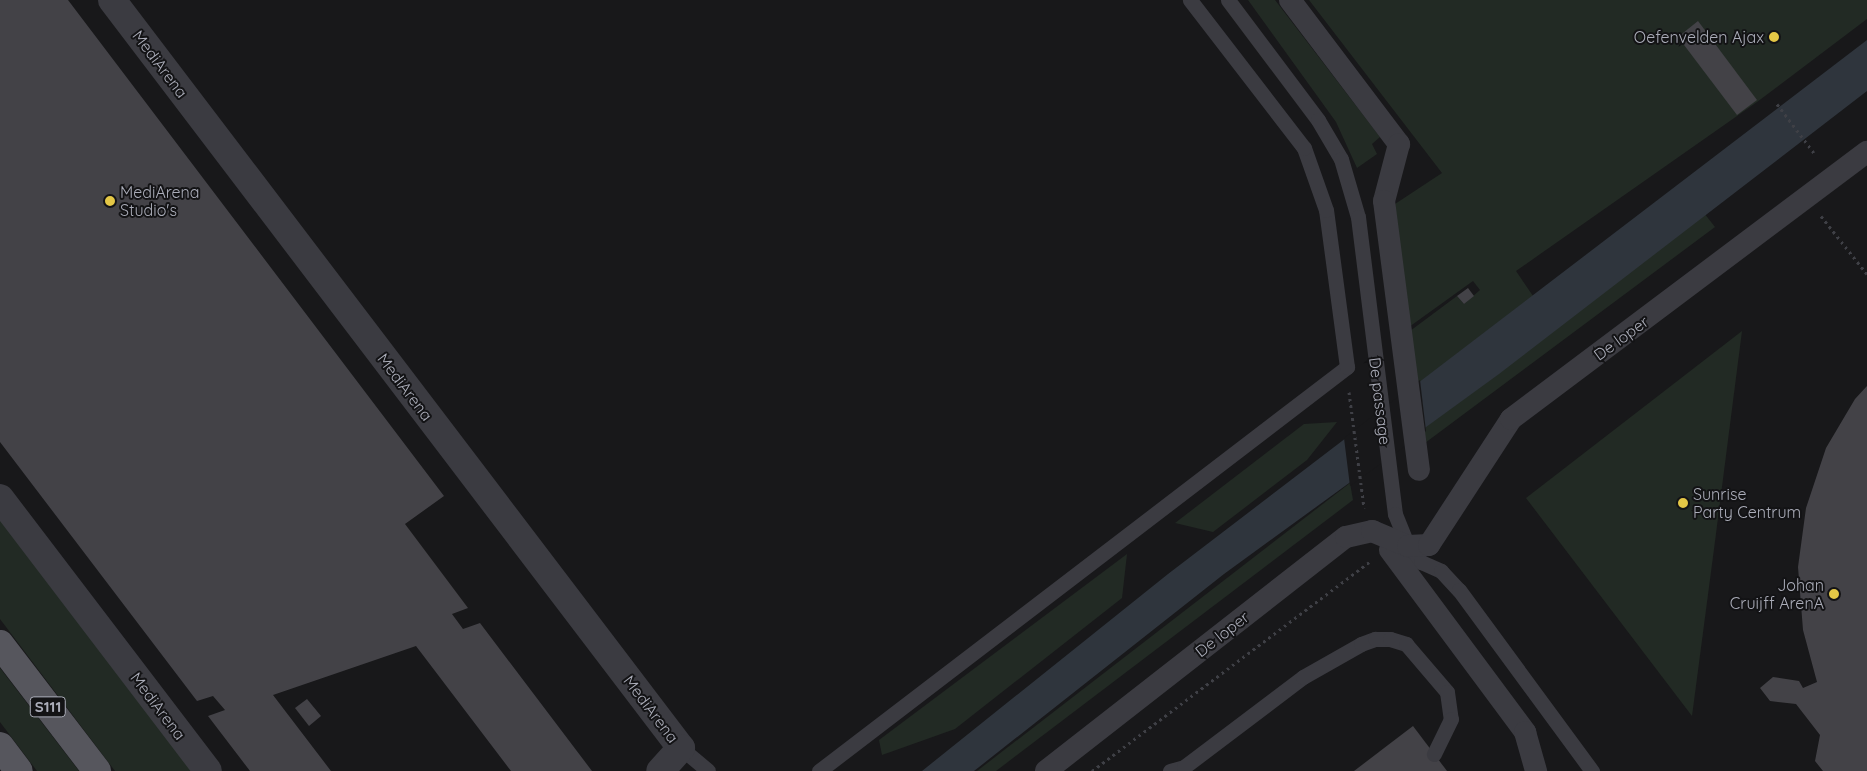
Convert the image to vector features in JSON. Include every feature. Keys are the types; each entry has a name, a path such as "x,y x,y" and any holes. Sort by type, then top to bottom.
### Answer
{"main road":[{"name":"S111","path":"0,644 97,771"},
{"path":"0,746 19,771"}],"street":[{"name":"MediArena","path":"112,0 681,748 660,771"},
{"path":"1290,0 1400,144 1384,201 1401,351 1418,462"},
{"name":"De loper","path":"1046,771 1346,537 1372,531 1399,548 1429,545 1439,534 1511,419 1867,152"},
{"name":"MediArena","path":"0,498 208,771"},
{"name":"De passage","path":"1399,548 1525,732 1536,771"}],"lane":[{"path":"819,771 1347,367 1326,210 1304,148 1190,0"},
{"name":"De passage","path":"1228,0 1318,120 1341,159 1358,218 1399,548 1421,562 1441,571 1459,590 1592,771"},
{"path":"1179,770 1303,677 1362,644 1390,639 1406,644 1447,692 1451,719 1434,754"},
{"path":"681,748 708,771"}],"path":[{"path":"1777,104 1814,152"},
{"path":"1807,198 1867,274"},
{"path":"1349,390 1364,503"},
{"name":"De loper","path":"1092,771 1376,556 1399,548"}],"shaded area":[{"path":"1248,0 1275,0 1380,137 1372,144 1377,154 1357,168 1336,122"},
{"path":"1309,0 1867,0 1867,19 1757,102 1516,271 1533,296 1417,385 1410,331 1457,296 1464,304 1480,290 1473,281 1409,327 1395,204 1442,173"},
{"path":"1867,40 1867,91 1499,374 1224,574 974,771 922,771 1168,574"},
{"path":"1704,213 1715,227 1425,443 1424,426"},
{"path":"1742,331 1714,549 1692,716 1526,498"},
{"path":"1337,422 1307,460 1213,532 1175,523 1304,424"},
{"path":"1350,483 1353,500 996,771 977,771"},
{"path":"0,518 193,771 115,771 0,619"},
{"path":"1127,554 1122,598 955,729 882,755 879,740"},
{"path":"0,668 79,771 37,771 0,722"}],"pier":[{"path":"1420,380 1426,431 1350,486 1344,438"}],"building":[{"name":"MediArena Studio's","path":"0,0 68,0 444,496 405,524 468,608 452,614 463,629 480,623 592,771 511,771 416,646 273,695 331,771 250,771 208,716 225,710 213,696 197,701 0,442"},
{"path":"1698,21 1757,100 1737,115 1678,37"},
{"path":"1468,288 1474,296 1464,304 1457,296"},
{"name":"Johan Cruijff ArenA","path":"1867,386 1867,771 1823,771 1815,761 1820,735 1796,704 1770,701 1760,688 1773,677 1799,681 1803,688 1817,682 1803,630 1798,567 1806,508 1826,448 1855,399"},
{"path":"307,699 321,716 309,726 295,708"},
{"path":"1413,726 1447,771 1354,771"}],"place":[{"name":"Oefenvelden Ajax","path":"1774,37"},
{"name":"MediArena Studio's","path":"110,201"},
{"name":"Sunrise Party Centrum","path":"1683,503"},
{"name":"Johan Cruijff ArenA","path":"1834,594"}]}
